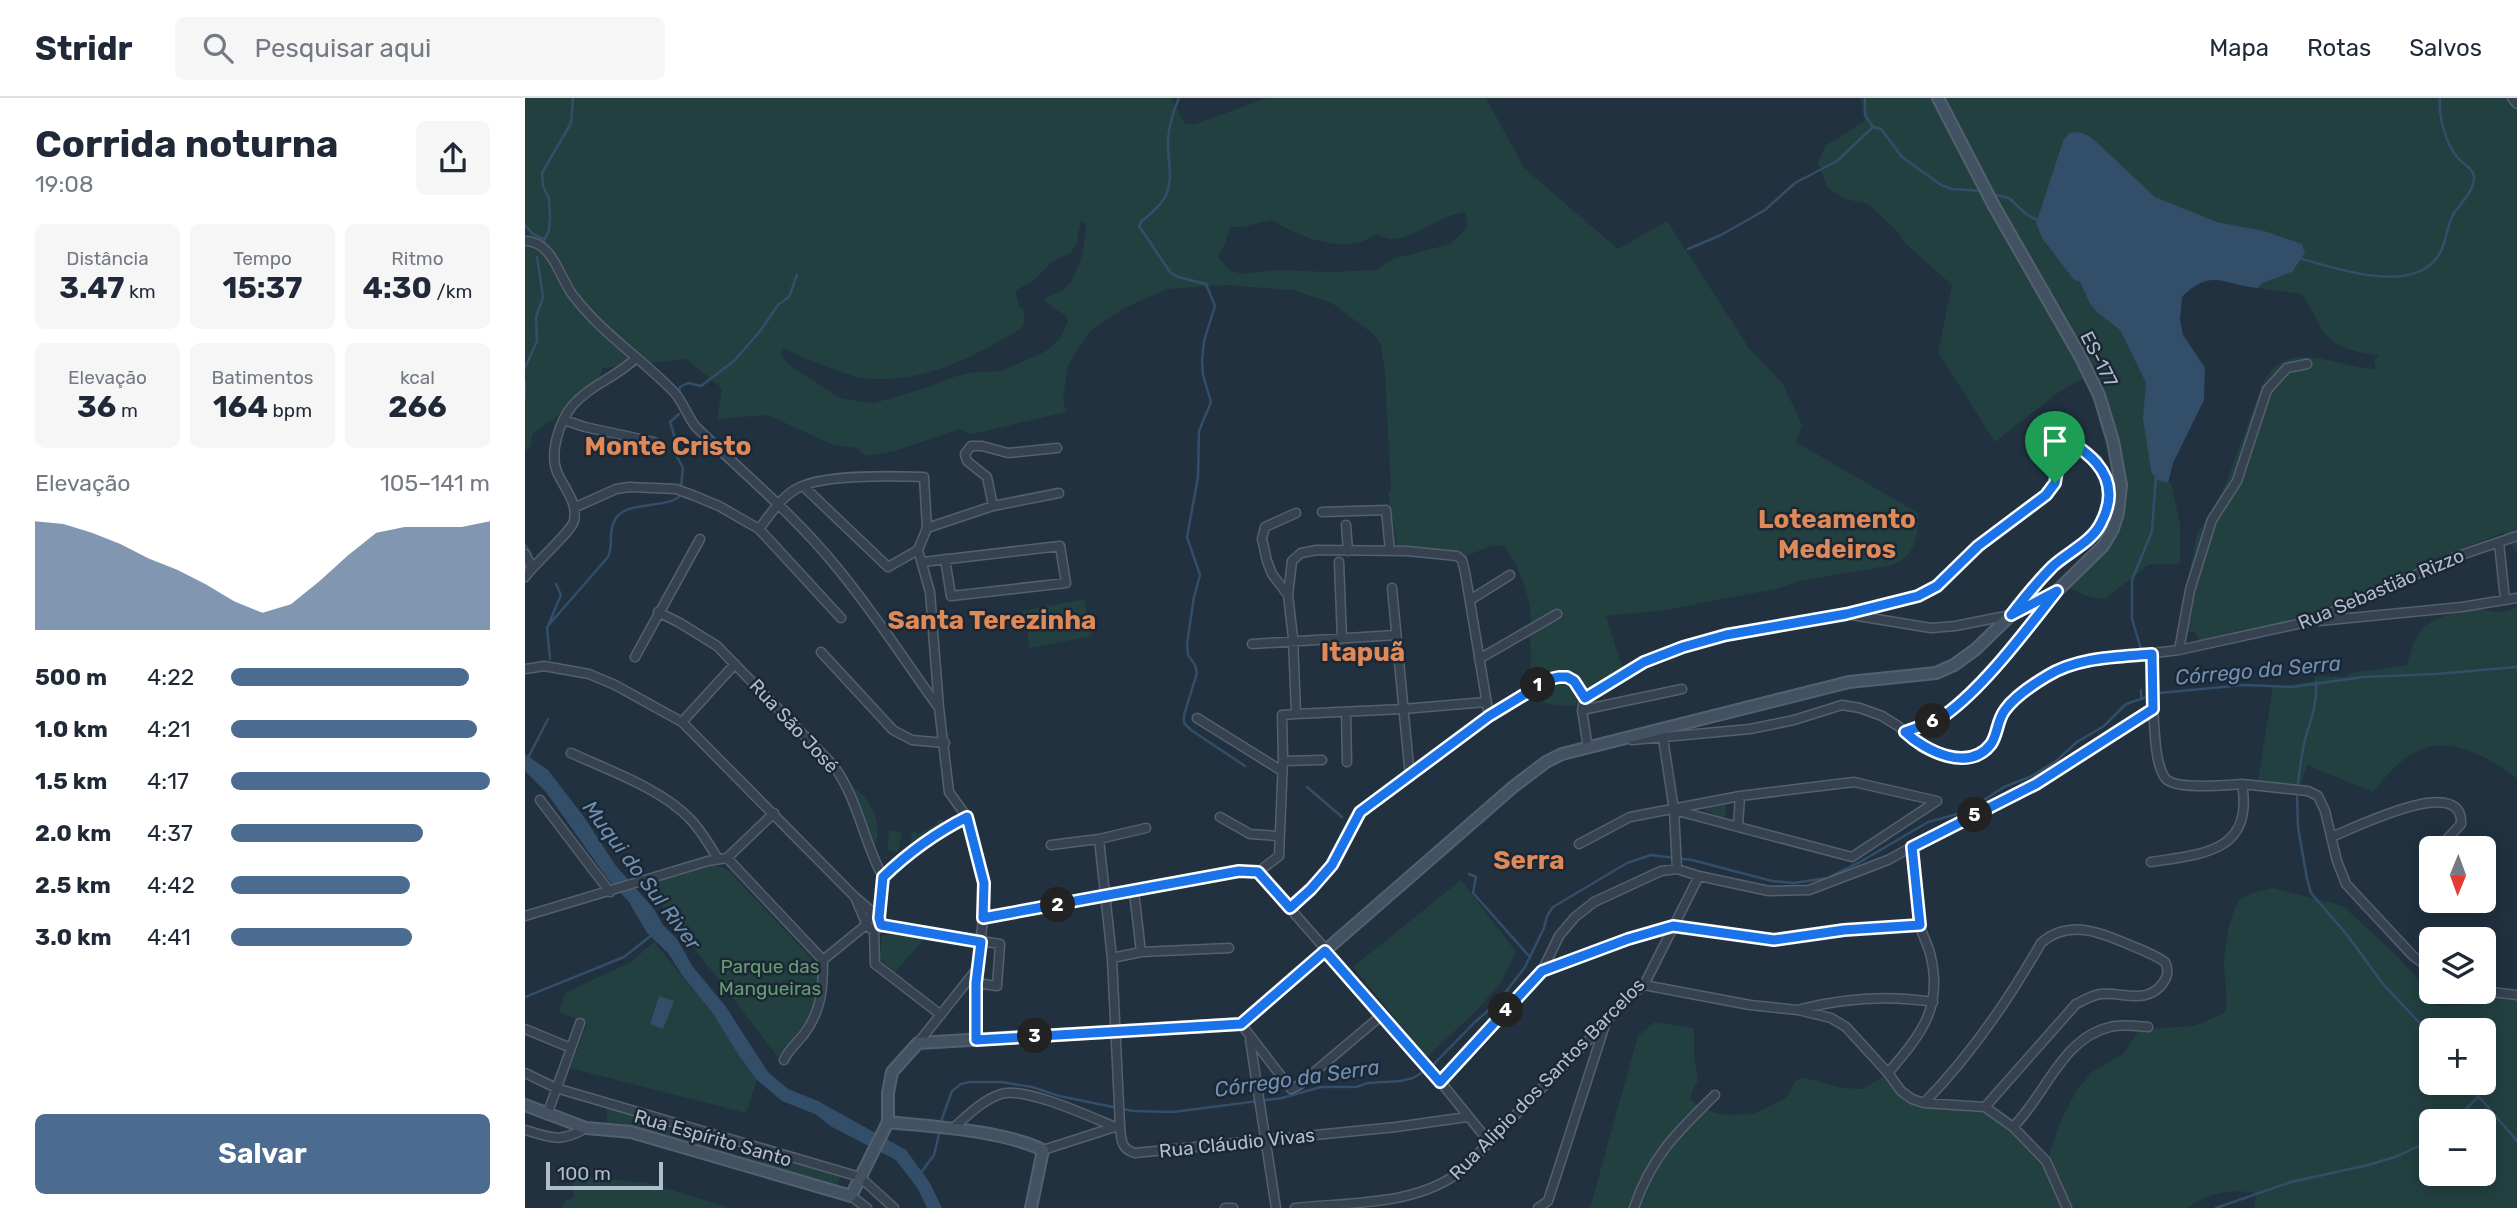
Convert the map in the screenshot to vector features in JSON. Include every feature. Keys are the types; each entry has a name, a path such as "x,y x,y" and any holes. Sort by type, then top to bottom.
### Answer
{"main road":[{"name":"ES-177","path":"1241,1024 1531,773 1562,754 1659,735 1849,682 1936,673 1954,665 1976,649 2011,615 2057,591 2103,547 2118,513 2121,485 2113,441 2099,395 2080,356 1994,206 1938,98"},
{"path":"851,1196 885,1127 892,1072 918,1043 1241,1024"},
{"name":"Rua Espírito Santo","path":"525,1105 586,1128 631,1132 851,1196"},
{"path":"885,1127 944,1128 1021,1142 1043,1150 1031,1208"}],"street":[{"path":"2511,98 2517,104"},
{"path":"525,241 535,242 547,252 584,310 675,393 697,427 746,476 779,503 835,564 939,708"},
{"path":"527,572 573,524 576,507 555,462 560,426 572,406 591,389 626,368 636,358"},
{"path":"2179,650 2190,590 2212,520 2237,481 2267,390 2287,368 2307,364"},
{"path":"564,420 655,442"},
{"path":"1585,698 1644,662 1683,647 1726,635 1846,614 1918,596 1937,586 1978,546 2046,495 2055,483 2057,471 2046,454 2038,431 2043,427 2076,443 2097,460 2106,478 2108,499 2101,524 2055,565 2011,615 1931,628 1846,614"},
{"path":"992,506 987,477 967,461 965,454 971,446 1008,453 1057,447"},
{"path":"759,529 779,503 803,486 823,481 885,476 924,477 927,528 918,550 888,568 803,486"},
{"path":"576,507 616,489 629,487 676,489 719,506 759,529 841,618"},
{"path":"927,528 992,506 1059,493"},
{"path":"1322,512 1386,510 1390,551"},
{"path":"1288,595 1272,574 1262,539 1265,527 1296,513"},
{"path":"1346,525 1348,551"},
{"name":"Rua Sebastião Rizzo","path":"1659,735 1751,729 1794,720 1842,705 1882,716 1936,754 1950,758 1972,756 1990,746 2005,709 2021,693 2050,674 2088,661 2179,650 2312,621 2431,567 2517,536"},
{"path":"635,657 700,539"},
{"path":"2499,543 2505,599"},
{"path":"923,562 945,559 1060,545 1066,583 951,596 945,559"},
{"path":"918,550 930,593 949,792 967,817 984,883 976,983 976,1040"},
{"path":"1296,714 1288,595 1292,561 1295,556 1317,550 1390,551 1457,556 1462,560 1489,716"},
{"path":"525,554 527,572"},
{"path":"1339,562 1342,639"},
{"path":"1470,600 1510,575"},
{"path":"1392,588 1410,777"},
{"path":"1905,732 1943,717 1962,700 2057,591"},
{"path":"2312,621 2462,607 2517,598"},
{"name":"Rua São José","path":"659,612 703,636 735,664 833,765 845,782 869,849 883,877"},
{"path":"1479,659 1557,614"},
{"path":"1252,643 1396,635"},
{"path":"821,652 893,730 912,740 945,743"},
{"path":"2152,654 2157,753 2166,779 2181,785 2242,784 2308,791 2318,796 2337,861 2350,890 2419,960"},
{"path":"682,722 735,664"},
{"path":"525,668 554,667 589,674 615,685 682,722 855,897 874,923 1000,944 997,986 976,983"},
{"path":"1290,908 1332,865 1360,812 1489,716 1550,679 1567,677 1574,681 1585,698 1583,709 1588,748"},
{"path":"1583,709 1682,689"},
{"path":"983,918 1239,871 1258,872 1279,856 1282,715 1486,702"},
{"path":"1440,1082 1542,971 1559,936 1575,916 1594,902 1661,871 1677,869 1769,891 1809,890 1888,860 2036,784 2153,704"},
{"path":"1346,712 1347,762"},
{"path":"1197,719 1282,771"},
{"path":"1659,735 1674,810 1677,869"},
{"path":"571,753 635,783 689,818 722,859 823,960 820,1007 813,1022 784,1060"},
{"path":"1283,761 1322,760"},
{"path":"1579,845 1630,817 1741,796 1854,782 1937,801 1852,857 1674,810"},
{"path":"2151,862 2198,855 2217,848 2232,838 2243,817 2245,803 2242,784"},
{"path":"1738,826 1741,796"},
{"path":"540,800 610,892"},
{"path":"2331,837 2405,808 2422,803 2447,802 2454,804 2459,811 2461,824 2450,836"},
{"path":"525,916 722,859 774,813"},
{"path":"941,1015 875,964 874,923 883,877 936,833 967,817"},
{"path":"1220,817 1250,834 1278,836"},
{"path":"1051,845 1099,839 1146,828"},
{"name":"Rua Cláudio Vivas","path":"1099,839 1112,958 1120,1116 1118,1127 1127,1151 1135,1153 1265,1141 1467,1117"},
{"path":"1888,1073 1919,1036 1933,1002 1930,952 1920,925 1912,847"},
{"path":"1258,872 1426,1064 1490,1143"},
{"name":"Rua Alipio dos Santos Barcelos","path":"1295,1208 1406,1197 1447,1182 1490,1143 1624,1000 1644,985 1699,876"},
{"path":"1134,892 1141,952"},
{"path":"823,960 874,923"},
{"path":"1542,971 1628,939 1673,926 1774,940 1844,930 1920,925"},
{"path":"1924,1103 1982,1037 2041,943 2051,935 2065,929 2087,929 2106,934 2165,962 2167,973 2155,992 2138,997 2101,994 2076,1004 1985,1107"},
{"path":"1112,958 1141,952 1229,948"},
{"path":"918,1043 977,969"},
{"path":"1644,985 1750,1006 1798,1010 1831,1018 1846,1027 1901,1091 1924,1103 1985,1107 2013,1127 2046,1161 2067,1208"},
{"path":"2496,993 2517,995"},
{"path":"1798,1010 1822,1004 1902,997 1933,1002"},
{"path":"1241,1024 1290,1089 1299,1085 1382,1015"},
{"path":"1538,1208 1548,1201 1606,1022"},
{"path":"547,1115 580,1023"},
{"path":"2013,1127 2033,1106 2056,1068 2092,1034 2110,1027 2148,1027"},
{"path":"525,1028 571,1048"},
{"path":"1250,1037 1276,1208"},
{"path":"525,1073 556,1088 860,1177 894,1208"},
{"path":"944,1128 984,1102 1003,1093 1013,1092 1041,1099 1118,1127"},
{"path":"1635,1208 1659,1155 1673,1136 1715,1095"},
{"path":"1043,1150 1118,1127"},
{"path":"525,1130 556,1139 571,1137 586,1128"},
{"path":"851,1196 867,1208"},
{"path":"1548,1201 1556,1208"},
{"path":"1225,1208 1233,1208"}],"green space":[{"path":"525,98 1171,98 1185,124 1195,124 1268,98 1486,98 1524,168 1618,249 1667,221 1749,348 1783,384 1802,425 1796,442 1918,513 1918,522 1916,539 1909,553 1888,566 1798,581 1780,588 1665,610 1606,616 1626,680 1587,704 1555,705 1538,701 1527,695 1531,667 1531,617 1528,599 1518,570 1503,545 1491,546 1454,561 1448,556 1398,550 1388,492 1391,491 1381,344 1373,334 1332,303 1293,290 1226,285 1167,289 1126,307 1090,331 1068,365 1063,400 1066,412 972,434 959,429 895,451 867,456 856,448 831,444 768,415 717,419 722,388 686,359 602,368 598,388 533,433 530,447 525,452","holes":["1465,212 1468,227 1450,244 1393,259 1377,270 1273,270 1242,274 1229,270 1218,256 1230,227 1272,220 1310,238 1351,244 1376,234 1389,239 1400,238 1446,217","1081,220 1086,225 1085,240 1074,276 1063,290 1046,298 1045,302 1066,316 1068,321 1060,339 1046,351 1002,371 974,372 953,377 874,403 842,399 789,365 782,356 782,350 787,349 857,377 879,379 923,374 965,359 1023,327 1023,309 1019,307 1015,291 1034,280 1052,262 1071,252 1076,245"]},
{"path":"1860,98 2517,98 2517,553 2503,533 2441,556 2306,619 2200,641 2195,632 2178,632 2197,535 2226,484 2262,385 2272,370 2284,361 2298,357 2376,369 2374,360 2379,355 2355,351 2332,340 2321,328 2302,294 2258,288 2263,283 2292,272 2246,227 2185,211 2154,196 2091,137 2063,141 2036,223 2042,238 2075,281 2080,282 2090,304 2120,330 2146,383 2144,418 2151,471 2164,483 2171,483 2180,524 2180,564 2149,564 2105,599 2094,598 2071,588 2067,585 2112,527 2115,481 2094,401 2083,378 2056,394 1995,442 1938,352 1952,285 1907,245 1897,231 1868,204 1845,199 1828,188 1818,163 1825,146 1865,121"},
{"path":"1084,599 1092,636 1030,648 1023,611"},
{"path":"2517,607 2517,779 2494,763 2467,750 2440,746 2426,748 2406,758 2373,792 2307,765 2299,791 2257,787 2273,687 2315,681 2315,676 2346,677 2350,673 2407,665 2413,644 2421,630 2434,621 2467,610 2502,612"},
{"path":"853,787 866,799 874,814 877,840 874,849 851,789"},
{"path":"1727,798 1725,819 1690,803"},
{"path":"944,819 942,824 910,847 914,830 917,835 937,824 937,820"},
{"path":"889,830 902,832 898,852 887,850"},
{"name":"Parque das Mangueiras","path":"711,864 728,870 811,958 817,973 816,999 811,1012 778,1057 648,888 649,883"},
{"path":"1461,880 1516,952 1501,982 1478,1009 1427,1057 1353,967"},
{"path":"2272,888 2343,906 2419,980 2419,1004 2496,1004 2496,998 2517,992 2517,1208 2254,1208 2254,1193 2236,1191 2210,1196 2187,1208 1590,1208 1638,1036 1655,1022 1694,1028 1698,1081 1690,1099 1702,1109 1725,1115 1754,1114 1786,1098 1796,1081 1805,1078 1842,1088 1862,1089 1886,1075 1910,1102 1984,1109 2048,1163 2061,1120 2077,1090 2092,1072 2123,1054 2139,1031 2194,1026 2225,1013 2227,1000 2224,969 2229,929 2237,904 2252,893"},
{"path":"887,934 925,938 895,972 880,959 882,936"},
{"path":"654,942 760,1071 746,1113 570,1068 587,1024 559,1012 565,993 631,962"},
{"path":"607,1104 707,1134 703,1147 635,1126 607,1124"},
{"path":"748,1146 841,1174 837,1187 744,1159"},
{"path":"572,1172 584,1177 648,1183 731,1208 562,1208 565,1201 574,1197"}],"water":[{"path":"2079,132 2091,137 2155,197 2217,222 2264,231 2302,244 2305,253 2292,272 2263,283 2258,288 2210,280 2192,288 2182,297 2180,320 2183,335 2205,368 2204,400 2173,463 2168,483 2157,480 2151,471 2143,418 2146,383 2120,330 2090,304 2080,282 2074,280 2042,238 2036,223 2063,141 2069,133"},
{"path":"525,754 548,770 584,817 616,866 677,939 693,967 726,1007 768,1072 788,1089 818,1101 906,1150 930,1183 942,1208 927,1208 918,1189 896,1160 832,1127 815,1114 782,1101 757,1080 668,953 647,933 629,902 607,878 546,792 525,771"},
{"path":"659,996 674,1001 663,1029 650,1024"}],"waterway":[{"path":"543,243 549,230 550,217 549,199 543,186 542,173 571,123 573,98"},
{"path":"1179,98 1169,134 1170,177 1167,192 1162,202 1139,226 1170,272 1178,277 1206,284 1215,306 1204,341 1202,361 1211,402 1199,431 1198,477 1187,537 1200,575 1187,644 1188,655 1197,673 1184,723 1245,766"},
{"path":"1865,98 1865,115 1873,127 1881,129 1902,157 1941,185 1952,189 1981,191"},
{"path":"2299,258 2350,272 2390,277 2408,275 2424,269 2436,259 2453,215 2471,190 2474,178 2472,171 2458,158 2447,138 2440,113 2440,98"},
{"path":"1688,249 1721,235 1765,210 1795,183 1837,161 1873,127"},
{"path":"1991,194 2009,198 2026,214 2039,221"},
{"path":"525,225 533,234 544,239"},
{"path":"525,368 537,341 536,317 543,297 537,257"},
{"path":"679,392 680,387 688,383 701,386 734,361 778,305 789,297 797,275"},
{"path":"525,383 525,398"},
{"path":"679,414 670,422 676,441 677,457 683,468 681,487"},
{"path":"2141,649 2132,619 2132,580 2152,531 2156,476"},
{"path":"547,627 608,557 612,528 617,516 633,508 679,497"},
{"path":"525,545 531,554"},
{"path":"550,659 547,628 561,595 556,584"},
{"name":"Córrego da Serra","path":"1432,1066 1498,1002 1525,967 1553,907 1627,863 1651,855 1692,860 1772,881 1794,883 1827,878 1928,822 1954,815 1978,804 2004,787 2032,776 2056,761 2077,742 2104,726 2126,704 2159,693 2244,685 2292,687 2363,677 2517,667"},
{"path":"2298,783 2314,708 2316,682"},
{"name":"Córrego da Serra","path":"2141,690 2141,697"},
{"path":"529,756 548,719"},
{"path":"1307,787 1342,817"},
{"path":"2297,797 2298,827 2311,893 2348,936 2383,984 2419,1022"},
{"path":"1469,874 1476,877 1473,893 1530,957"},
{"path":"525,997 624,957 653,934"},
{"name":"Córrego da Serra","path":"940,1124 952,1091 961,1084 970,1082 1001,1082 1032,1087 1059,1096 1133,1111 1173,1112 1282,1098 1321,1087 1356,1087 1368,1083 1401,1081 1426,1070"},
{"path":"2477,1095 2517,1141"},
{"path":"2466,1109 2478,1097"},
{"name":"Córrego da Serra","path":"920,1174 934,1155 940,1130"},
{"path":"2216,1208 2291,1182 2398,1156 2419,1146"}],"district":[{"name":"Monte Cristo","path":"668,446"},
{"name":"Loteamento Medeiros","path":"1837,534"},
{"name":"Santa Terezinha","path":"992,620"},
{"name":"Itapuã","path":"1363,652"},
{"name":"Serra","path":"1529,860"}],"route":[{"path":"2043,427 2076,443 2097,460 2106,478 2108,499 2101,524 2055,565 2011,615 2057,591 1962,700 1943,717 1905,732 1921,747 1936,754 1950,758 1972,756 1990,746 2000,717 2021,693 2050,674 2069,666 2115,657 2152,654 2153,709 2036,784 1912,847 1920,925 1844,930 1774,940 1673,926 1628,939 1542,971 1440,1082 1325,951 1241,1024 976,1040 976,983 981,942 881,925 879,918 883,877 936,833 967,817 984,883 983,918 1239,871 1258,872 1290,908 1332,865 1360,812 1489,716 1528,691 1550,679 1567,677 1574,681 1585,698 1644,662 1683,647 1726,635 1846,614 1918,596 1937,586 1978,546 2046,495 2055,483 2057,471 2046,454 2038,431 2043,427"}],"water label":[{"name":"Muqui do Sul River","path":"642,875"}]}
